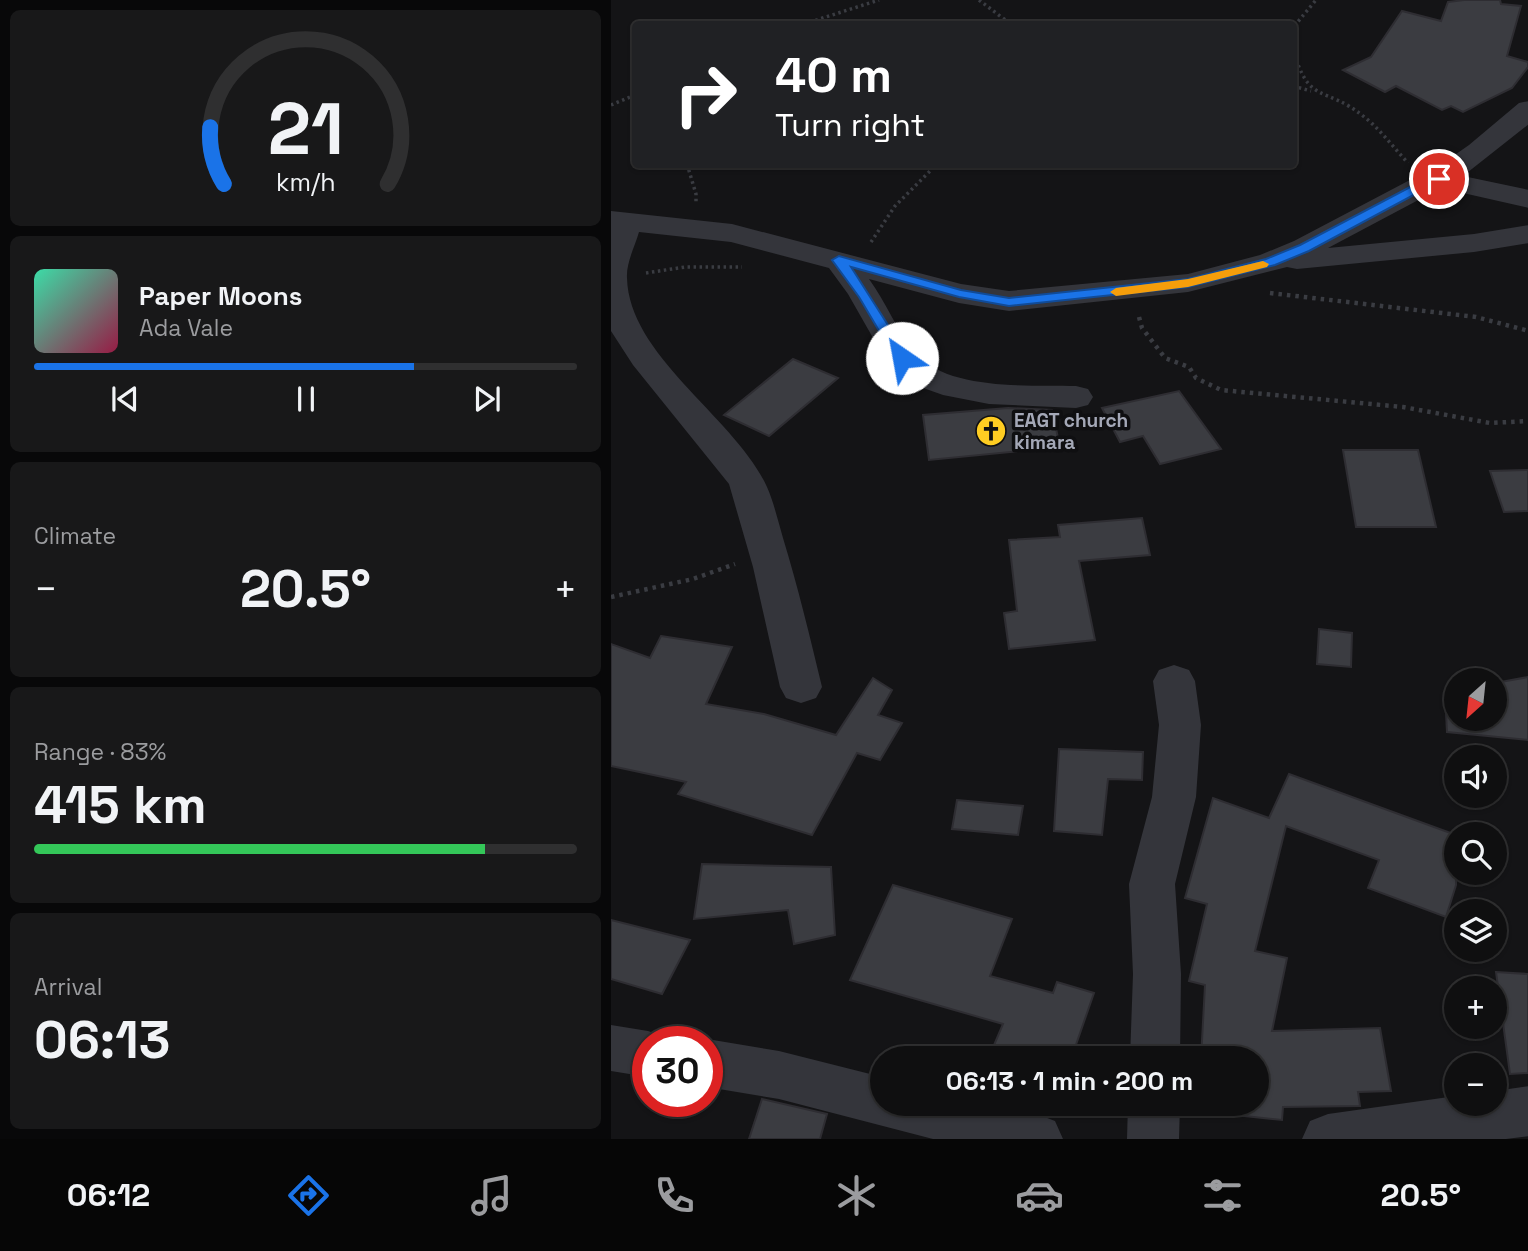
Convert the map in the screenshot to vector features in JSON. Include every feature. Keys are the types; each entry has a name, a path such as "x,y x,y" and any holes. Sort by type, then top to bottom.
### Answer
{"street":[{"path":"801,687 768,550 748,485 729,456 657,375 622,328 612,303 611,278 619,221 732,233 959,293 1009,302 1188,283 1271,262 1305,248 1434,182 1479,151 1528,109"},
{"path":"1434,182 1528,199"},
{"path":"1271,262 1474,243 1528,234"},
{"path":"847,263 893,346 911,369 940,383 990,395 1076,397"},
{"path":"1155,1046 1157,974 1152,884 1174,797 1180,725 1174,681"},
{"path":"611,1048 632,1051"},
{"path":"723,1066 779,1075 870,1099"},
{"path":"1327,1139 1528,1111"},
{"path":"940,1116 1037,1139"},
{"path":"1153,1139 1154,1116"}],"path":[{"path":"813,21 879,0"},
{"path":"979,0 1005,21"},
{"path":"1297,23 1316,0"},
{"path":"1297,60 1304,81 1312,92"},
{"path":"1297,87 1344,102 1434,182"},
{"path":"611,104 632,96"},
{"path":"688,168 696,194 694,229"},
{"path":"847,263 895,206 933,168"},
{"path":"611,278 685,267 744,267"},
{"path":"1128,290 1136,301 1142,328 1155,348 1165,358 1189,367 1195,378 1221,390 1403,407 1490,423 1528,421"},
{"path":"1270,293 1476,317 1528,331"},
{"path":"611,597 693,579 768,550"}],"building":[{"path":"1500,0 1501,4 1521,6 1507,56 1528,62 1528,67 1512,88 1463,112 1451,106 1442,110 1396,86 1385,92 1343,70 1371,57 1402,11 1441,21 1448,2"},
{"path":"793,359 838,378 769,436 724,415"},
{"path":"1179,391 1221,449 1160,464 1143,436 1120,442 1102,408"},
{"name":"EAGT church kimara","path":"1008,408 1052,410 1060,447 929,460 923,415"},
{"path":"1343,450 1418,450 1436,527 1356,527"},
{"path":"1528,470 1528,511 1504,512 1490,471"},
{"path":"1142,518 1150,555 1079,561 1095,640 1009,649 1004,613 1017,611 1009,540 1060,537 1058,525"},
{"path":"1319,629 1352,633 1351,667 1317,664"},
{"path":"661,636 732,647 706,704 764,714 836,735 873,678 892,690 878,715 902,723 880,760 857,753 812,835 678,794 686,782 611,766 611,644 650,658"},
{"path":"1528,677 1528,740 1447,732 1507,732 1507,681"},
{"path":"1059,749 1143,752 1142,780 1108,779 1102,835 1054,831"},
{"path":"1289,774 1444,831 1444,885 1456,885 1452,899 1444,899 1444,916 1368,888 1379,860 1286,826 1255,951 1287,958 1272,1031 1380,1028 1391,1091 1358,1092 1360,1106 1283,1107 1282,1120 1245,1116 1269,1116 1269,1046 1202,1046 1205,985 1189,981 1207,904 1185,898 1213,798 1269,818"},
{"path":"957,800 1023,806 1018,835 952,829"},
{"path":"702,864 831,867 835,935 794,944 788,910 694,919"},
{"path":"893,885 1012,919 990,976 1053,993 1057,982 1094,993 1076,1046 994,1046 1003,1024 850,980"},
{"path":"611,920 690,940 662,994 611,979"},
{"path":"1496,972 1528,974 1528,1073 1510,1074 1505,1039 1507,976 1497,976"},
{"path":"762,1099 827,1114 820,1139 749,1139"}],"slow traffic":[{"path":"1116,292 1188,283 1263,264"}],"place":[{"name":"EAGT church kimara","path":"991,431"}],"route":[{"path":"902,358 865,296 839,260 959,293 1009,302 1188,283 1271,262 1305,248 1418,187 1439,179"}]}
